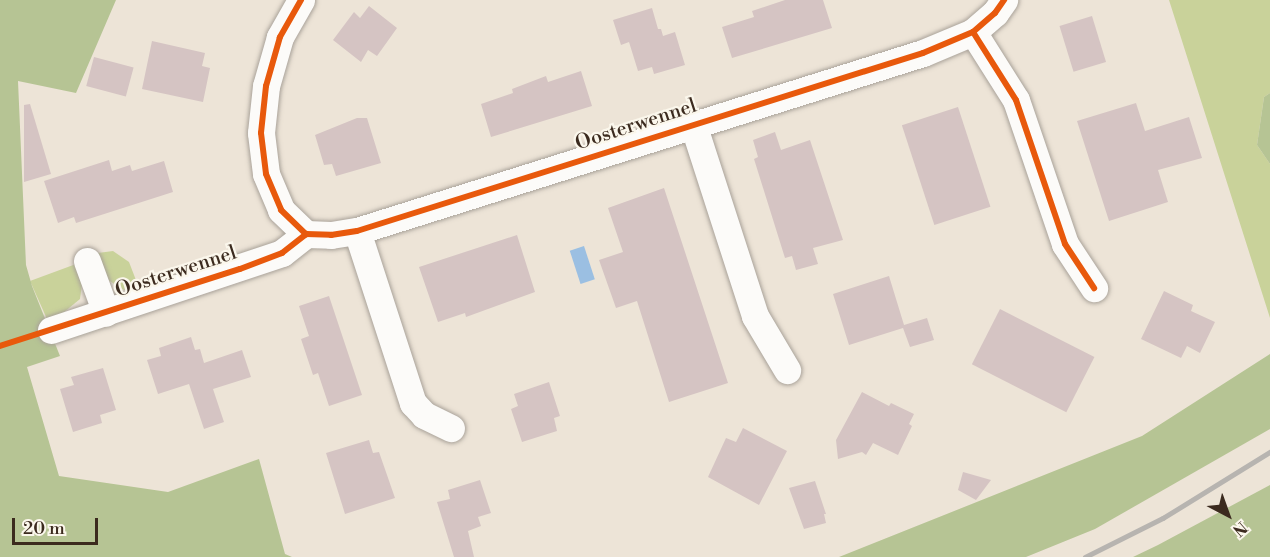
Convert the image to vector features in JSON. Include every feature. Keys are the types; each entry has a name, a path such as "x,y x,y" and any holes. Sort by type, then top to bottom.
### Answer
{"street":[{"path":"301,0 280,37 266,86 261,134 266,174 281,210 306,234"},
{"name":"Oosterwennel","path":"51,330 282,253 306,234 331,235 357,231 923,53 973,32 995,12 1004,0"},
{"path":"973,32 1016,100 1065,244 1094,288"},
{"name":"Oosterwennel","path":"693,124 755,316 787,370"},
{"path":"357,231 413,403 424,415 451,428"},
{"name":"Oosterwennel","path":"87,261 106,313"}],"green space":[{"path":"0,0 116,0 76,93 18,81 26,265 60,356 27,367 59,476 168,492 259,459 285,554 292,557 0,557"},
{"path":"1169,0 1270,0 1270,93 1264,97 1257,145 1270,164 1270,318"},
{"path":"1270,93 1270,164 1257,145 1264,97"},
{"path":"113,251 129,262 139,288 124,290 108,280 98,253"},
{"path":"76,264 82,284 80,299 63,313 47,319 30,281"},
{"path":"1270,354 1270,429 1095,529 1026,557 839,557 1142,436"},
{"path":"1270,485 1270,557 1133,557 1158,545"}],"water":[{"path":"584,246 595,279 581,284 570,251"}],"building":[{"path":"785,0 823,0 832,28 732,58 722,27 754,17 752,11"},
{"path":"369,6 397,28 377,56 368,50 361,62 333,40 354,12 360,18"},
{"path":"652,8 658,29 661,29 663,36 675,32 685,65 654,74 652,67 638,71 629,42 621,45 613,20"},
{"path":"1092,16 1106,62 1074,72 1059,26"},
{"path":"152,41 205,53 202,66 210,68 203,102 142,89"},
{"path":"94,57 134,68 126,97 86,86"},
{"path":"581,71 592,106 491,137 481,104 513,93 512,89 546,76 548,82"},
{"path":"1136,103 1145,131 1189,117 1202,158 1158,170 1168,202 1109,221 1077,121"},
{"path":"30,104 51,174 24,182 24,105"},
{"path":"958,107 990,207 934,225 902,125"},
{"path":"357,118 367,118 381,163 336,176 332,164 324,165 315,135"},
{"path":"775,132 781,150 810,140 843,240 813,248 818,264 796,270 792,256 785,258 754,159 758,157 753,140"},
{"path":"109,160 112,171 130,165 132,171 164,161 173,192 76,223 74,217 58,223 44,181"},
{"path":"664,188 728,383 669,402 637,301 616,308 599,260 623,252 608,208"},
{"path":"517,235 535,292 466,317 465,313 438,322 419,267"},
{"path":"889,276 904,325 927,318 934,340 910,347 903,328 849,345 833,294"},
{"path":"1164,291 1193,305 1191,311 1215,322 1200,353 1187,346 1181,358 1141,339"},
{"path":"329,296 362,395 329,406 318,373 313,375 301,339 309,336 299,306"},
{"path":"1000,309 1094,357 1066,412 972,364"},
{"path":"191,337 195,350 200,349 204,363 242,350 251,377 213,389 224,422 204,429 189,384 158,394 147,360 161,356 159,348"},
{"path":"103,368 116,410 100,415 102,423 73,432 60,389 74,385 71,377"},
{"path":"549,382 560,416 554,418 557,431 522,442 511,409 518,406 514,394"},
{"path":"862,392 889,406 891,403 914,414 909,424 912,426 898,455 873,443 866,455 862,452 838,459 836,440"},
{"path":"743,428 787,451 759,505 708,477 726,438 736,442"},
{"path":"369,440 373,453 379,452 395,498 345,514 326,453"},
{"path":"963,472 991,480 976,500 958,490"},
{"path":"480,480 491,513 478,517 481,526 468,531 474,557 454,557 437,502 450,499 448,490"},
{"path":"815,481 826,514 824,514 826,523 804,529 789,488"}],"railway":[{"path":"1085,557 1163,518 1270,452"}],"cycle path":[{"path":"301,0 280,37 266,86 261,133 266,174 281,210 306,234 331,235 357,231 923,53 973,32 995,13 1004,0"},
{"path":"973,32 1016,100 1065,244 1094,288"},
{"path":"0,346 240,269 282,253 306,234"}]}
